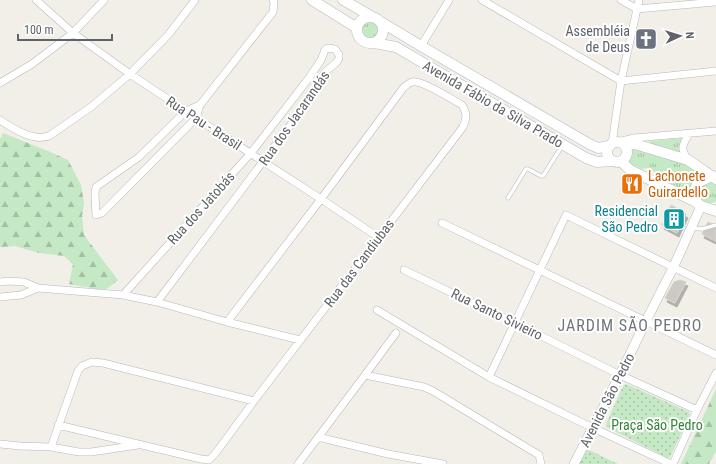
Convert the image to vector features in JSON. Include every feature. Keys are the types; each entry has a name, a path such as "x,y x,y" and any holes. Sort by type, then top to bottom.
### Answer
{"main road":[{"path":"312,0 357,28"},
{"path":"343,0 377,18 381,22 384,27 383,34 381,38 374,43 362,40 357,32 358,24 363,18 371,16"},
{"name":"Avenida Fábio da Silva Prado","path":"381,22 591,145 598,148 615,144 635,144 688,160 714,178"},
{"name":"Avenida Fábio da Silva Prado","path":"374,43 396,47 586,158 597,162 617,161"},
{"path":"617,161 626,157 627,150 624,145 615,144 607,151 610,159 617,161 630,170 708,207"},
{"path":"708,207 695,190 697,184 701,181 714,178"}],"street":[{"name":"Rua Pau - Brasil","path":"36,0 73,33 130,74 378,237"},
{"path":"0,83 32,64 73,33 104,0"},
{"path":"0,120 35,137 49,136 91,107 130,74 169,34 195,0"},
{"path":"200,106 186,111 139,157 96,187 96,215 102,213 196,118 200,106 273,12 273,0"},
{"path":"421,46 449,0"},
{"path":"482,0 621,81 716,71"},
{"path":"621,0 637,9 716,2"},
{"path":"639,0 621,81 615,144 634,138 716,131"},
{"name":"Rua dos Jatobás","path":"123,295 251,153 309,78 321,60 325,50 328,48 336,49"},
{"name":"Rua dos Jacarandás","path":"157,302 314,94 325,72 337,62 339,55 336,49"},
{"name":"Rua das Candiubas","path":"142,445 209,460 215,454 378,237 463,127 466,116 462,105 425,84 414,82 409,83 404,87 321,199"},
{"path":"688,160 682,152 683,143 689,134"},
{"path":"227,322 321,199"},
{"name":"Avenida São Pedro","path":"574,464 620,375 691,228 708,207"},
{"path":"489,376 566,215 716,288"},
{"path":"442,223 716,355"},
{"name":"Rua Santo Sivieiro","path":"404,270 620,375 697,410"},
{"path":"0,282 24,282 38,288 123,295 157,302 227,322 300,340"},
{"path":"0,297 21,295 38,288"},
{"path":"377,310 489,376 593,428 672,464 716,373"},
{"path":"298,464 396,333"},
{"path":"51,447 78,371 82,366 92,362 103,363 254,401"},
{"path":"365,375 424,387 433,391 539,455 541,464"},
{"path":"58,425 142,445"},
{"path":"318,437 388,454 413,462 443,464"},
{"path":"0,444 51,447 79,452 91,452 142,445"}],"lane":[{"path":"508,198 526,169 528,168 543,176 563,145"},
{"path":"691,228 702,229 716,225"}],"green space":[{"path":"370,20 377,23 380,30 377,37 370,40 363,37 360,30 363,23"},
{"path":"3,133 68,160 81,185 84,203 82,216 84,235 118,280 108,288 102,290 69,284 73,264 64,256 39,253 15,246 0,247 0,139"},
{"path":"682,138 679,147 680,153 650,143 650,141"},
{"path":"634,150 676,160 691,167 702,175 697,178 689,192 670,183 674,181 647,168 641,169 627,162 630,156 630,151"},
{"path":"711,182 716,184 716,201 707,203 700,197 701,186"},
{"name":"Praça São Pedro","path":"626,384 689,412 690,415 670,457 668,458 606,427 623,386"},
{"path":"716,389 716,451 709,464 681,464"},
{"path":"587,449 618,464 579,464"}],"building":[{"name":"Assembléia de Deus","path":"653,35 654,42 636,44 639,36"},
{"name":"Residencial São Pedro","path":"671,205 686,214 677,233 662,225"},
{"path":"708,222 716,226 716,241 702,234"},
{"path":"680,280 686,282 675,303 665,298 674,282"}],"place":[{"name":"Assembléia de Deus","path":"646,39"},
{"name":"Lachonete Guirardello","path":"632,184"},
{"name":"Residencial São Pedro","path":"674,219"}],"district":[{"name":"JARDIM SÃO PEDRO","path":"630,325"}]}
